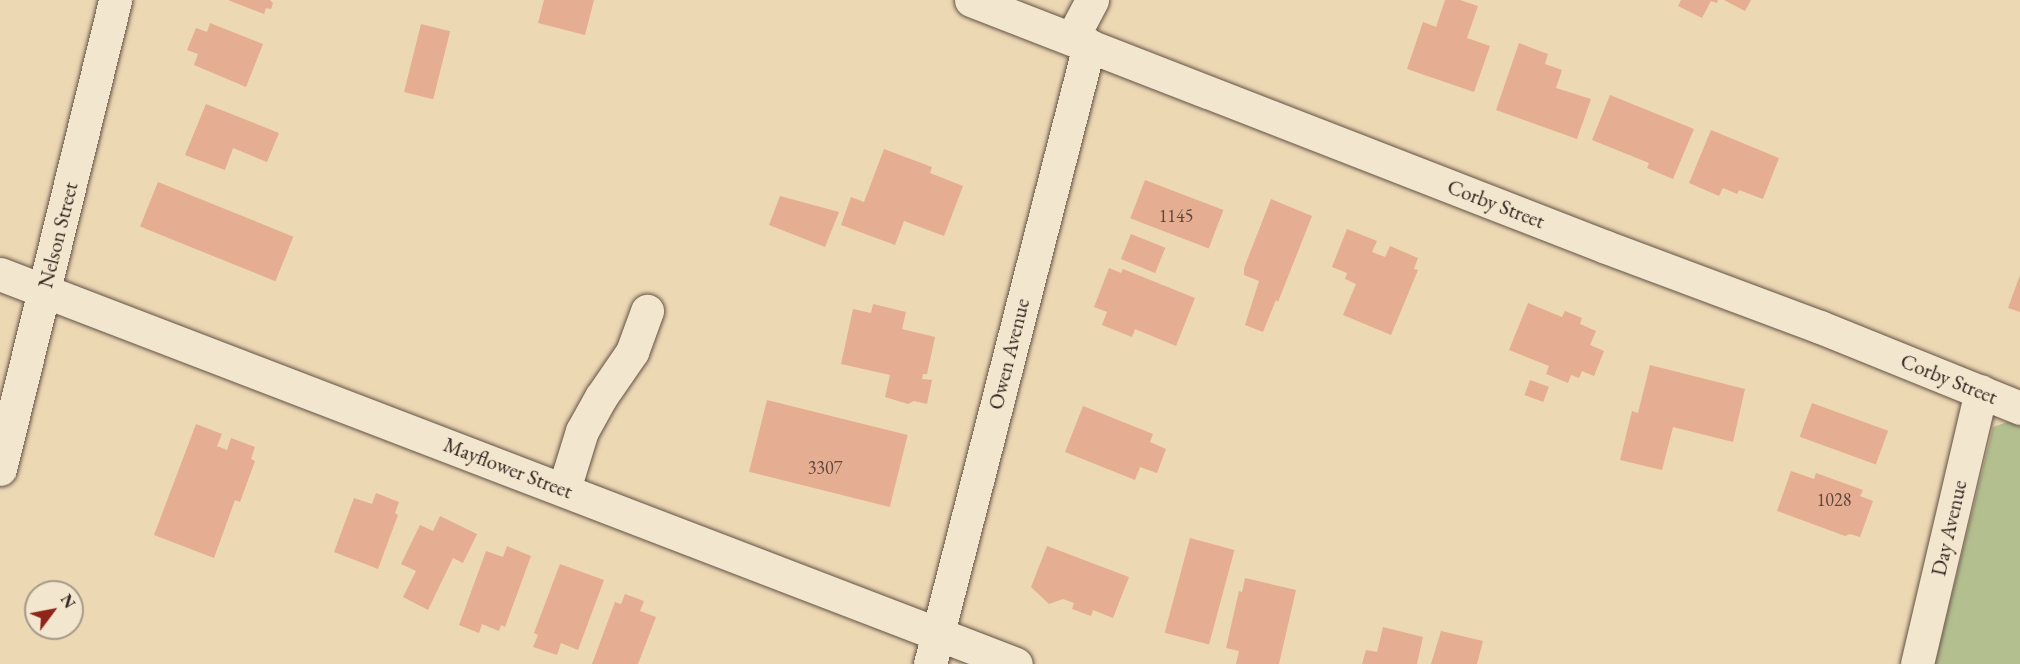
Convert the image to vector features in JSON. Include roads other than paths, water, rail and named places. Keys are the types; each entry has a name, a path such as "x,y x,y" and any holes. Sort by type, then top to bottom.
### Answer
{"street":[{"name":"Nelson Street","path":"0,470 115,0"},
{"name":"Corby Street","path":"971,0 2020,408"},
{"name":"Owen Avenue","path":"933,649 1092,0"},
{"name":"Mayflower Street","path":"0,274 564,489 933,649 1016,664"},
{"path":"564,489 582,431 600,397 632,352 647,311"},
{"name":"Day Avenue","path":"1917,664 1981,391"}]}
